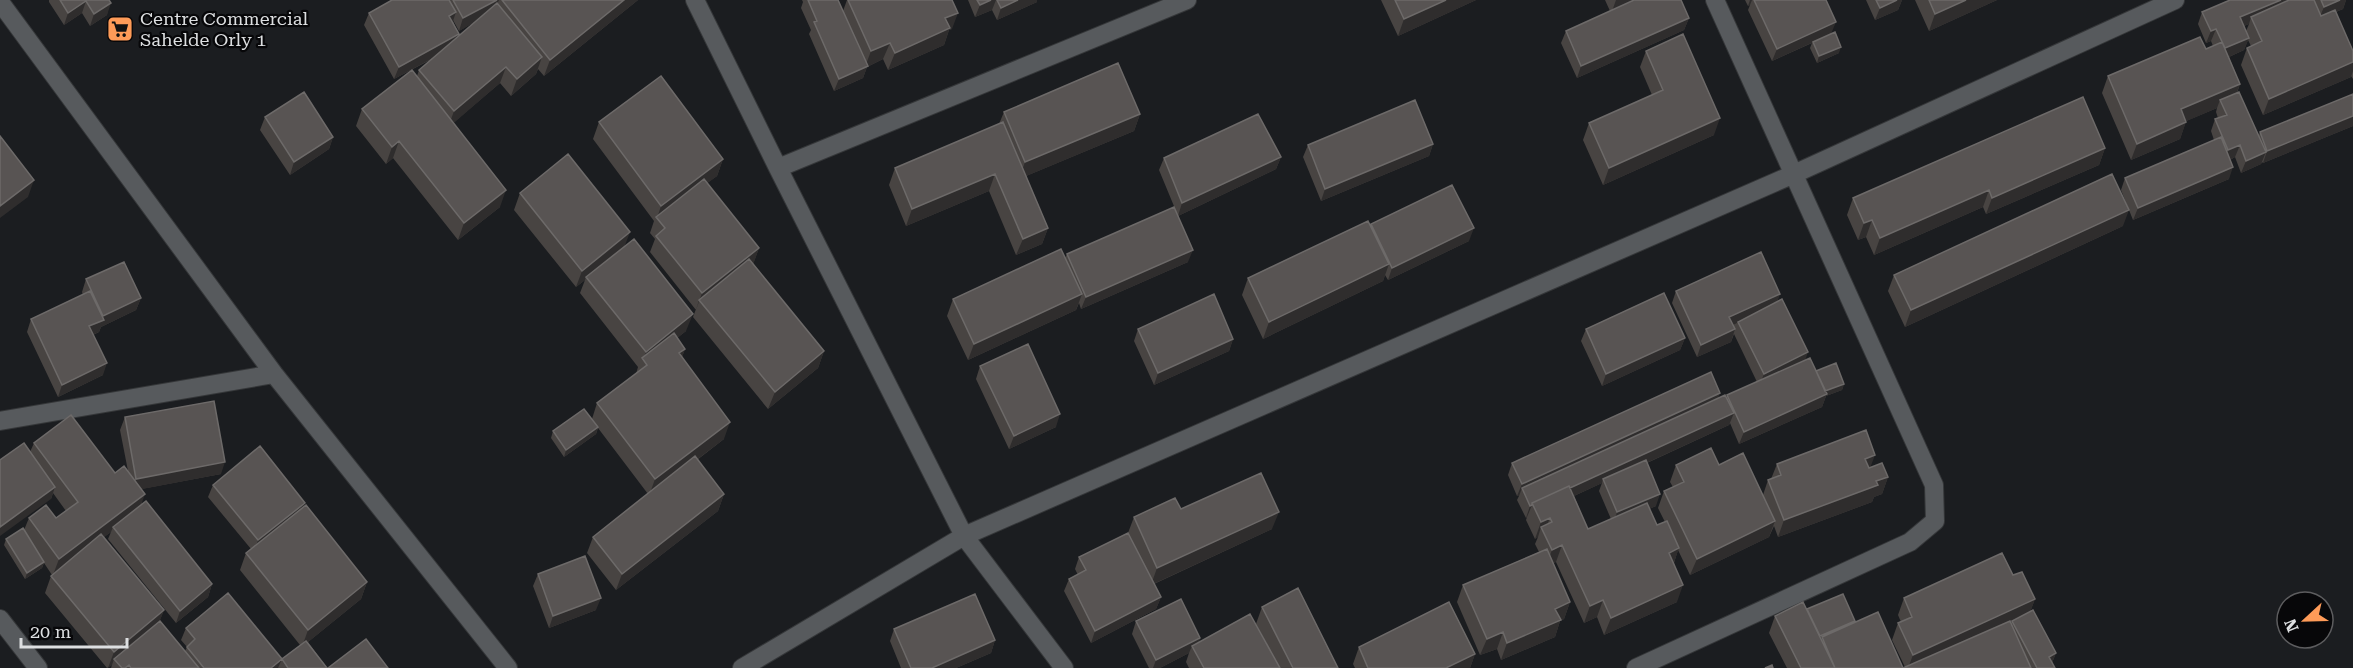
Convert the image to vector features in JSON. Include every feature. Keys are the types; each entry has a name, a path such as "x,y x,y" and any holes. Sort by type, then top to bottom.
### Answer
{"street":[{"path":"695,0 964,536 1064,668"},
{"path":"778,168 1187,0"},
{"path":"1636,668 1910,542 1935,521 1934,485 1715,0"},
{"path":"742,668 964,536 1794,174 2175,0"},
{"path":"0,2 274,374 508,668"},
{"path":"0,421 274,374"},
{"path":"0,619 38,668"}],"building":[{"path":"60,0 109,0 111,3 94,14 86,1 68,13"},
{"path":"392,0 449,0 456,12 449,16 459,34 399,67 369,13"},
{"path":"453,0 497,0 463,18"},
{"path":"502,0 624,0 550,60"},
{"path":"808,0 838,0 868,66 839,79 814,22 817,21"},
{"path":"848,0 952,0 958,13 945,18 950,28 895,53 890,43 871,51"},
{"path":"977,0 991,0 980,5"},
{"path":"997,0 1018,0 1001,8"},
{"path":"1395,0 1446,0 1404,19"},
{"path":"1634,0 1681,0 1689,18 1581,66 1566,31"},
{"path":"1754,0 1826,0 1836,22 1777,49"},
{"path":"1876,0 1897,0 1880,8"},
{"path":"1929,0 1966,0 1935,14"},
{"path":"2230,0 2281,0 2240,17 2249,38 2225,48 2216,29 2211,31 2202,12"},
{"path":"2289,0 2314,0 2321,16 2335,10 2353,51 2353,62 2269,99 2247,48 2262,41 2251,17"},
{"path":"2321,0 2340,0 2324,7"},
{"path":"497,3 542,57 517,79 506,67 454,111 419,70"},
{"path":"1835,32 1841,47 1819,56 1813,42"},
{"path":"1683,34 1720,118 1609,168 1589,123 1663,90 1646,51"},
{"path":"2200,37 2206,49 2222,42 2240,84 2181,109 2186,122 2137,144 2108,76"},
{"path":"1118,63 1140,114 1025,162 1004,112"},
{"path":"412,70 506,190 464,223 399,141 392,147 362,109"},
{"path":"661,76 723,159 661,206 599,122"},
{"path":"304,92 333,137 294,162 265,117"},
{"path":"2239,92 2266,152 2246,161 2240,145 2228,150 2215,119 2227,115 2220,100"},
{"path":"2353,94 2353,116 2267,151 2260,132"},
{"path":"2083,97 2105,148 1992,198 1989,190 1880,238 1872,220 1864,223 1853,198"},
{"path":"1415,100 1433,144 1325,189 1308,145"},
{"path":"1258,114 1281,157 1182,203 1164,158"},
{"path":"1003,122 1048,228 1023,239 995,174 912,209 895,168"},
{"path":"0,136 34,180 0,206"},
{"path":"2221,137 2233,167 2138,208 2125,178"},
{"path":"568,154 630,232 582,271 520,193"},
{"path":"2112,174 2129,210 1911,310 1894,275"},
{"path":"704,179 759,248 702,293 656,236 665,228 656,217"},
{"path":"1452,185 1474,228 1392,268 1371,224"},
{"path":"1174,207 1193,250 1086,297 1067,254"},
{"path":"1368,221 1389,264 1269,322 1248,278"},
{"path":"634,239 693,314 646,352 586,277"},
{"path":"1061,249 1082,294 974,344 953,299"},
{"path":"1761,252 1780,294 1729,317 1735,329 1701,345 1676,291"},
{"path":"749,259 824,351 775,392 699,300"},
{"path":"124,262 141,298 103,316 86,279"},
{"path":"90,291 104,320 89,326 107,363 62,385 31,319"},
{"path":"1664,293 1685,338 1606,374 1586,329"},
{"path":"1214,294 1233,339 1158,373 1138,329"},
{"path":"1782,299 1808,352 1764,374 1738,322"},
{"path":"674,333 685,349 679,353 730,422 655,479 597,403 647,365 642,358"},
{"path":"1028,344 1060,414 1014,436 980,366"},
{"path":"1810,358 1827,394 1744,432 1727,395"},
{"path":"1836,363 1844,384 1825,391 1816,371"},
{"path":"1711,372 1720,393 1522,484 1512,463"},
{"path":"1725,395 1734,413 1570,488 1569,486 1530,506 1522,488"},
{"path":"214,401 225,462 136,479 125,417"},
{"path":"584,409 598,427 566,450 553,431"},
{"path":"71,415 115,473 124,466 145,494 59,559 29,518 46,505 56,518 78,502 34,443"},
{"path":"1866,430 1875,455 1865,459 1869,468 1882,463 1888,477 1876,481 1878,485 1784,520 1768,480 1781,475 1777,464"},
{"path":"24,443 55,487 0,527 0,460"},
{"path":"260,446 305,503 258,540 213,485"},
{"path":"1711,448 1719,465 1743,453 1775,521 1697,559 1664,491 1684,482 1676,465"},
{"path":"695,456 724,494 622,574 593,537"},
{"path":"1646,460 1660,494 1617,512 1603,479"},
{"path":"1261,473 1279,512 1157,568 1134,517 1175,498 1181,509"},
{"path":"1569,486 1588,529 1647,503 1657,525 1667,521 1679,548 1669,553 1683,585 1611,618 1603,600 1590,606 1562,545 1552,550 1541,527 1552,522 1550,518 1541,522 1532,503"},
{"path":"146,501 212,584 180,611 113,527"},
{"path":"306,505 367,582 308,630 246,553"},
{"path":"23,528 44,562 27,573 6,539"},
{"path":"1128,533 1161,597 1095,631 1069,579 1086,570 1079,557"},
{"path":"101,534 164,610 114,652 51,576"},
{"path":"1547,549 1570,602 1555,609 1561,620 1507,643 1503,632 1487,639 1463,585"},
{"path":"2002,553 2013,575 2022,572 2035,599 1913,655 1898,623 1912,617 1904,598"},
{"path":"585,556 601,598 553,616 538,574"},
{"path":"1298,588 1338,668 1293,668 1262,607"},
{"path":"228,593 282,659 271,668 204,668 187,647 195,639 186,628"},
{"path":"975,594 995,640 932,668 911,668 894,629"},
{"path":"1843,594 1855,621 1820,636 1807,609"},
{"path":"1181,599 1200,638 1156,660 1136,621"},
{"path":"1449,602 1475,654 1446,668 1368,668 1359,647"},
{"path":"1803,602 1835,668 1801,668 1775,616"},
{"path":"2033,610 2056,653 2049,657 2055,668 2037,668 2012,621"},
{"path":"1878,612 1903,668 1835,668 1822,637"},
{"path":"1250,614 1280,668 1204,668 1192,646"},
{"path":"160,621 199,668 131,668 129,665 122,668 114,659"},
{"path":"2010,621 2031,668 1903,668"},
{"path":"366,639 388,668 328,668"},
{"path":"306,641 327,668 288,668 282,659"}],"place":[{"name":"Centre Commercial Sahelde Orly 1","path":"120,29"}]}
